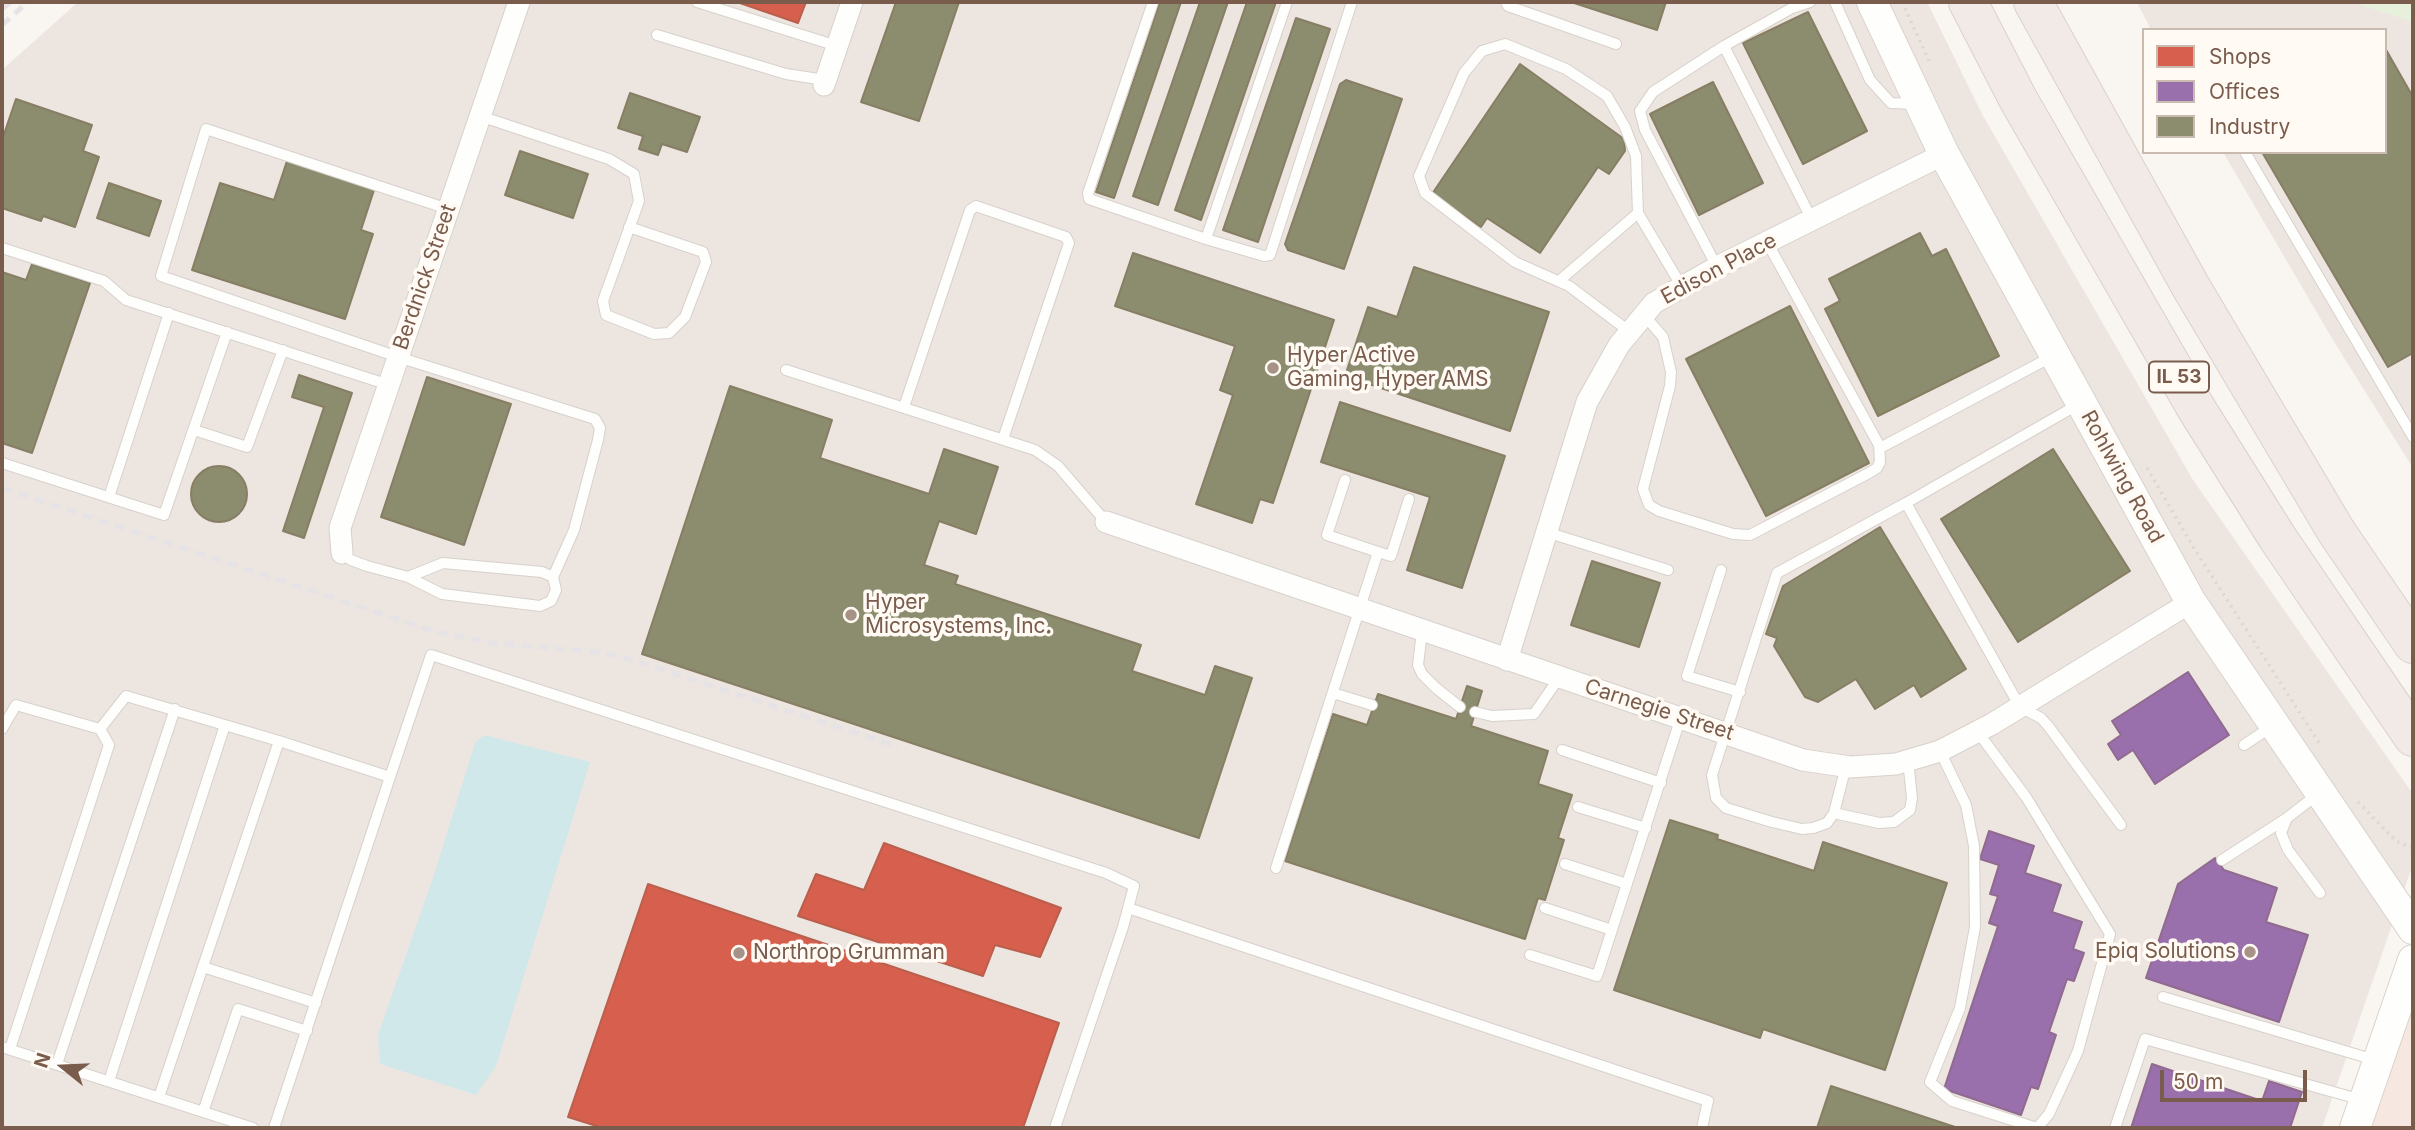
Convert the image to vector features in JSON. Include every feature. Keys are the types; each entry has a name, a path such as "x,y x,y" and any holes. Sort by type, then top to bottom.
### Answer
{"highway":[{"name":"IL 53","path":"1968,2 2018,99 2196,408 2277,537 2413,737"},
{"name":"IL 53","path":"2033,2 2191,287 2301,473 2336,531 2413,644"}],"main road":[{"name":"Rohlwing Road","path":"1872,2 1944,154 2191,603 2413,929"},
{"path":"2360,1115 2413,960"}],"street":[{"name":"Berdnick Street","path":"342,553 340,528 519,2"},
{"path":"825,83 852,2"},
{"name":"Edison Place","path":"1507,660 1587,402 1619,345 1654,303 1717,267 1944,154"},
{"name":"Carnegie Street","path":"1106,522 1803,760 1846,766 1896,764 1940,751 2020,707 2191,603"}],"lane":[{"path":"697,2 837,46"},
{"path":"1153,2 1088,193 1089,199 1264,256 1270,255 1352,2"},
{"path":"1206,239 1287,2"},
{"path":"1506,2 1508,6 1616,44"},
{"path":"1717,267 1645,130 1640,111 1653,92 1724,46 1792,8 1810,2"},
{"path":"1835,2 1870,80 1891,103 1921,104"},
{"path":"657,35 825,83"},
{"path":"1630,332 1569,286 1515,262 1425,193 1419,176 1464,73 1482,51 1505,44 1566,69 1607,96 1625,127 1636,156 1638,214 1682,287"},
{"path":"1724,46 1812,220"},
{"path":"480,116 608,159 634,174 639,201 629,227 603,301 606,315 654,334 669,333 685,317 706,262 703,252 629,227"},
{"path":"342,553 351,560 408,577 442,594 540,606 551,601 556,590 553,577 574,530 600,428 595,419 398,357 161,276 206,129 448,209"},
{"path":"2246,154 2413,437"},
{"path":"904,407 970,210 976,206 1066,237 1069,243 1003,439"},
{"path":"1559,281 1638,214"},
{"path":"1644,315 1663,337 1671,372 1670,386 1643,489 1649,505 1659,511 1733,534 1750,535 1877,468 1880,448 1767,242"},
{"path":"2,248 104,281 126,300 389,385"},
{"path":"109,497 169,313"},
{"path":"2,463 164,515 228,332"},
{"path":"194,430 247,447 283,350"},
{"path":"1880,448 2055,355"},
{"path":"786,369 1003,439 1047,457 1106,522"},
{"path":"1846,766 1834,813 1827,823 1813,828 1802,829 1726,808 1716,798 1712,775 1777,573 2081,403"},
{"path":"1345,480 1327,535 1391,556 1409,499"},
{"path":"1906,503 2020,707 2041,718 2049,727 2121,825"},
{"path":"1546,531 1668,570"},
{"path":"1276,868 1378,552"},
{"path":"408,577 443,564 542,572 553,577"},
{"path":"1721,570 1687,676 1740,692"},
{"path":"1422,632 1418,665 1422,674 1460,707"},
{"path":"274,1128 431,655 1106,873 1134,886 1055,1128"},
{"path":"1475,712 1492,716 1534,714 1559,678"},
{"path":"1333,692 1372,705"},
{"path":"100,729 125,696 175,709 390,777"},
{"path":"2,729 16,705 100,729 109,745 6,1048 253,1128"},
{"path":"57,1064 175,709"},
{"path":"1530,956 1597,976 1681,717"},
{"path":"2245,745 2274,724"},
{"path":"109,1081 225,725"},
{"path":"1940,751 1966,805 1974,846 1975,927 1960,1009 1930,1082 1952,1101 2037,1128 2049,1114 2078,1051 2110,934 2026,797 1977,731"},
{"path":"159,1097 279,741"},
{"path":"1563,750 1661,783"},
{"path":"1834,813 1880,823 1894,822 1910,810 1912,798 1908,760"},
{"path":"2222,860 2287,818 2320,792"},
{"path":"1578,807 1646,828"},
{"path":"2287,818 2281,833 2288,850 2319,893"},
{"path":"1565,864 1627,884"},
{"path":"1128,908 1709,1101 1702,1128"},
{"path":"1545,908 1612,930"},
{"path":"203,967 316,1003"},
{"path":"2163,997 2378,1061"},
{"path":"203,1112 238,1009 307,1031"},
{"path":"2115,1128 2145,1040 2360,1115"}],"path":[{"path":"1902,2 1931,65"},
{"path":"2147,467 2195,550 2325,752"},
{"path":"2355,799 2396,841 2413,848"}],"shaded area":[{"path":"78,2 1927,2 1982,114 2193,480 2413,794 2413,864 2322,1128 2,1128 2,70"},
{"path":"2137,2 2353,2 2413,21 2413,468 2333,340 2224,154 2387,154 2387,28 2150,28"},
{"path":"2413,960 2413,1128 2355,1128"}],"green space":[{"path":"2351,2 2413,2 2413,22"}],"water":[{"path":"484,735 590,762 496,1066 476,1095 380,1064 378,1035 434,875 475,743"}],"building: Shops":[{"path":"737,2 806,2 798,23"},
{"name":"Northrop Grumman","path":"884,843 1061,908 1040,957 995,945 983,976 798,916 816,874 864,890"},
{"name":"Northrop Grumman","path":"648,884 1059,1023 1023,1128 603,1128 568,1117"}],"building: Offices":[{"path":"2188,672 2229,735 2155,784 2133,750 2118,760 2108,744 2121,735 2112,721"},
{"path":"1989,831 2034,846 2025,873 2061,885 2052,912 2082,922 2073,949 2084,953 2074,981 2067,979 2049,1032 2056,1035 2038,1089 2031,1087 2021,1115 1944,1089 1998,926 1989,923 1998,896 1990,894 1999,865 1980,859"},
{"path":"2215,858 2224,870 2277,888 2266,922 2308,935 2279,1022 2146,978 2178,884"},
{"path":"2152,1064 2262,1101 2269,1081 2302,1092 2290,1128 2131,1128"}],"building: Industry":[{"path":"896,2 959,2 919,121 861,102"},
{"path":"1160,2 1181,2 1114,198 1096,192"},
{"path":"1200,2 1228,2 1158,205 1133,196"},
{"path":"1247,2 1276,2 1201,220 1175,210"},
{"path":"1571,2 1666,2 1657,30"},
{"path":"1808,12 1867,131 1803,164 1743,43"},
{"path":"1296,18 1330,29 1258,242 1223,230"},
{"path":"2387,52 2413,97 2413,353 2388,367 2263,154 2387,154"},
{"path":"1520,64 1624,139 1625,151 1609,174 1598,167 1540,253 1487,218 1481,227 1432,194"},
{"path":"1346,80 1402,99 1344,269 1288,250 1285,244 1340,84"},
{"path":"1713,82 1763,183 1699,215 1650,114"},
{"path":"630,93 700,117 687,152 662,144 658,155 639,149 643,136 618,128"},
{"path":"16,99 92,125 83,151 99,157 75,227 43,216 41,221 2,208 2,140"},
{"path":"520,151 588,174 573,218 505,195"},
{"path":"287,161 374,190 361,230 373,234 345,319 192,270 220,183 274,200"},
{"path":"109,183 161,201 149,236 97,218"},
{"path":"1920,233 1932,256 1946,249 1999,356 1878,416 1825,309 1840,301 1829,279"},
{"name":"Hyper Active Gaming, Hyper AMS","path":"1133,253 1334,320 1273,503 1260,499 1252,523 1196,504 1233,395 1220,390 1235,346 1115,306"},
{"path":"32,264 90,283 32,453 2,443 2,272 26,280"},
{"path":"1414,267 1549,312 1510,431 1345,376 1368,307 1397,317"},
{"path":"1790,306 1869,463 1766,516 1686,359"},
{"path":"299,375 352,393 304,538 283,531 324,407 292,397"},
{"path":"427,377 511,404 464,545 381,517"},
{"name":"Hyper Microsystems, Inc.","path":"730,386 832,420 820,458 929,494 944,449 998,467 976,534 939,521 924,565 958,576 955,584 1141,645 1132,671 1205,695 1215,666 1252,678 1199,838 642,654"},
{"path":"1340,402 1505,456 1462,588 1407,570 1430,497 1321,462"},
{"path":"2053,449 2130,571 2018,642 1941,519"},
{"path":"219,466 230,468 239,474 245,483 245,505 239,514 230,520 219,522 208,520 199,514 193,505 191,494 193,483 199,474 208,468"},
{"path":"1880,527 1966,669 1921,697 1914,685 1875,709 1856,679 1818,702 1805,697 1774,646 1777,638 1766,634 1783,586"},
{"path":"1592,561 1660,583 1639,647 1571,625"},
{"path":"1467,686 1482,691 1471,726 1548,751 1538,784 1572,795 1558,838 1564,840 1545,900 1538,898 1525,939 1285,861 1333,714 1367,725 1378,694 1456,719"},
{"path":"1670,820 1718,835 1717,839 1814,871 1823,842 1947,883 1885,1070 1763,1029 1760,1038 1614,990"},
{"path":"1831,1086 1958,1128 1817,1128"}],"railway":[{"path":"2,9 11,2"},
{"path":"2,25 28,2"},
{"path":"2,488 433,631 492,643 597,652 623,657 899,747"}],"place":[{"name":"Hyper Active Gaming, Hyper AMS","path":"1273,368"},
{"name":"Hyper Microsystems, Inc.","path":"851,615"},
{"name":"Epiq Solutions","path":"2250,952"},
{"name":"Northrop Grumman","path":"739,953"}]}
